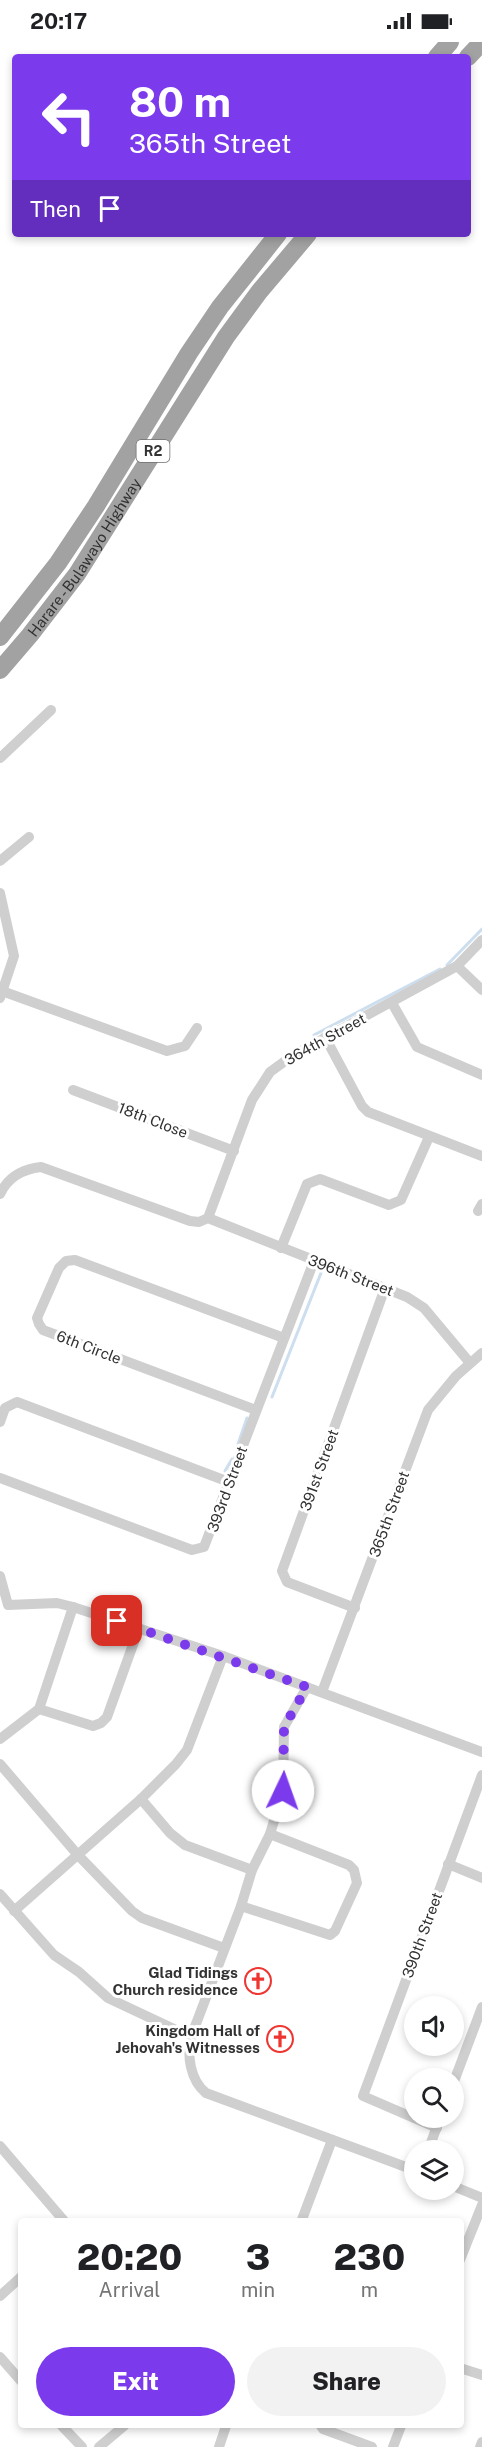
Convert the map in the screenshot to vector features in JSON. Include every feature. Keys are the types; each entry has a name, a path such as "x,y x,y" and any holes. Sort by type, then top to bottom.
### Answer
{"highway":[{"path":"440,54 450,42"},
{"path":"471,54 482,42"},
{"name":"Harare - Bulawayo Highway","path":"0,637 58,563 220,307 276,237"},
{"name":"Harare - Bulawayo Highway","path":"0,670 76,574 226,337 259,292 305,237"}],"street":[{"path":"0,758 51,710"},
{"path":"0,861 29,837"},
{"path":"0,893 14,956 1,994 167,1051 185,1046 197,1028"},
{"name":"364th Street","path":"208,1218 252,1100 270,1072 292,1056 457,966 482,940"},
{"path":"457,966 482,990"},
{"path":"392,1003 417,1047 482,1075"},
{"path":"326,1037 364,1109 429,1137 482,1156"},
{"name":"18th Close","path":"73,1090 234,1151"},
{"path":"281,1248 307,1184 320,1179 389,1205 395,1204 401,1200 429,1137"},
{"path":"0,1194 12,1178 22,1171 41,1167 190,1221 199,1222 208,1218"},
{"name":"396th Street","path":"208,1218 407,1297 424,1308 470,1363"},
{"name":"6th Circle","path":"256,1410 44,1330 37,1318 58,1268 66,1261 75,1260 284,1338"},
{"name":"393rd Street","path":"0,1478 192,1550 204,1547 314,1261"},
{"name":"391st Street","path":"355,1608 287,1582 282,1571 384,1288"},
{"name":"365th Street","path":"322,1692 428,1410 441,1392 482,1353"},
{"path":"0,1422 5,1408 17,1402 229,1482"},
{"path":"0,1576 4,1608 57,1603 73,1607 223,1656 482,1752"},
{"path":"0,1739 39,1709 73,1607"},
{"path":"39,1709 93,1726 101,1723 107,1717 139,1628"},
{"path":"14,1911 141,1799 176,1764 187,1750 223,1656"},
{"path":"307,1687 284,1727 283,1791 270,1834 252,1870 241,1906 191,2037 188,2051 193,2073 206,2093 404,2166"},
{"path":"0,1764 77,1854 132,1911 142,1918 224,1948"},
{"name":"390th Street","path":"404,2114 363,2096 482,1774"},
{"path":"141,1799 170,1833 185,1845 252,1870"},
{"path":"241,1906 330,1935 335,1931 357,1883 354,1870 349,1865 270,1834"},
{"path":"448,1864 482,1878"},
{"path":"0,1894 54,1955 79,1971 108,1998 191,2037"},
{"path":"459,2068 481,2012"},
{"path":"304,2218 332,2140"},
{"path":"0,2146 62,2218"},
{"path":"464,2191 482,2198"},
{"path":"464,2250 482,2205"},
{"path":"0,2278 4,2292 18,2280"},
{"path":"0,2357 18,2378"},
{"path":"464,2369 482,2376"},
{"path":"64,2428 82,2447"},
{"path":"99,2447 122,2428"},
{"path":"219,2447 225,2428"},
{"path":"322,2428 372,2447"},
{"path":"393,2447 400,2428"},
{"path":"480,2447 482,2442"}],"waterway":[{"path":"447,965 482,929"},
{"path":"314,1035 440,969"},
{"path":"272,1397 321,1273"},
{"path":"237,1447 247,1418"},
{"path":"225,1471 232,1459"}],"place":[{"name":"Glad Tidings Church residence","path":"258,1981"},
{"name":"Kingdom Hall of Jehovah's Witnesses","path":"280,2039"}],"route":[{"path":"117,1621 307,1687 284,1727 282,1736 285,1768 283,1791"}]}
